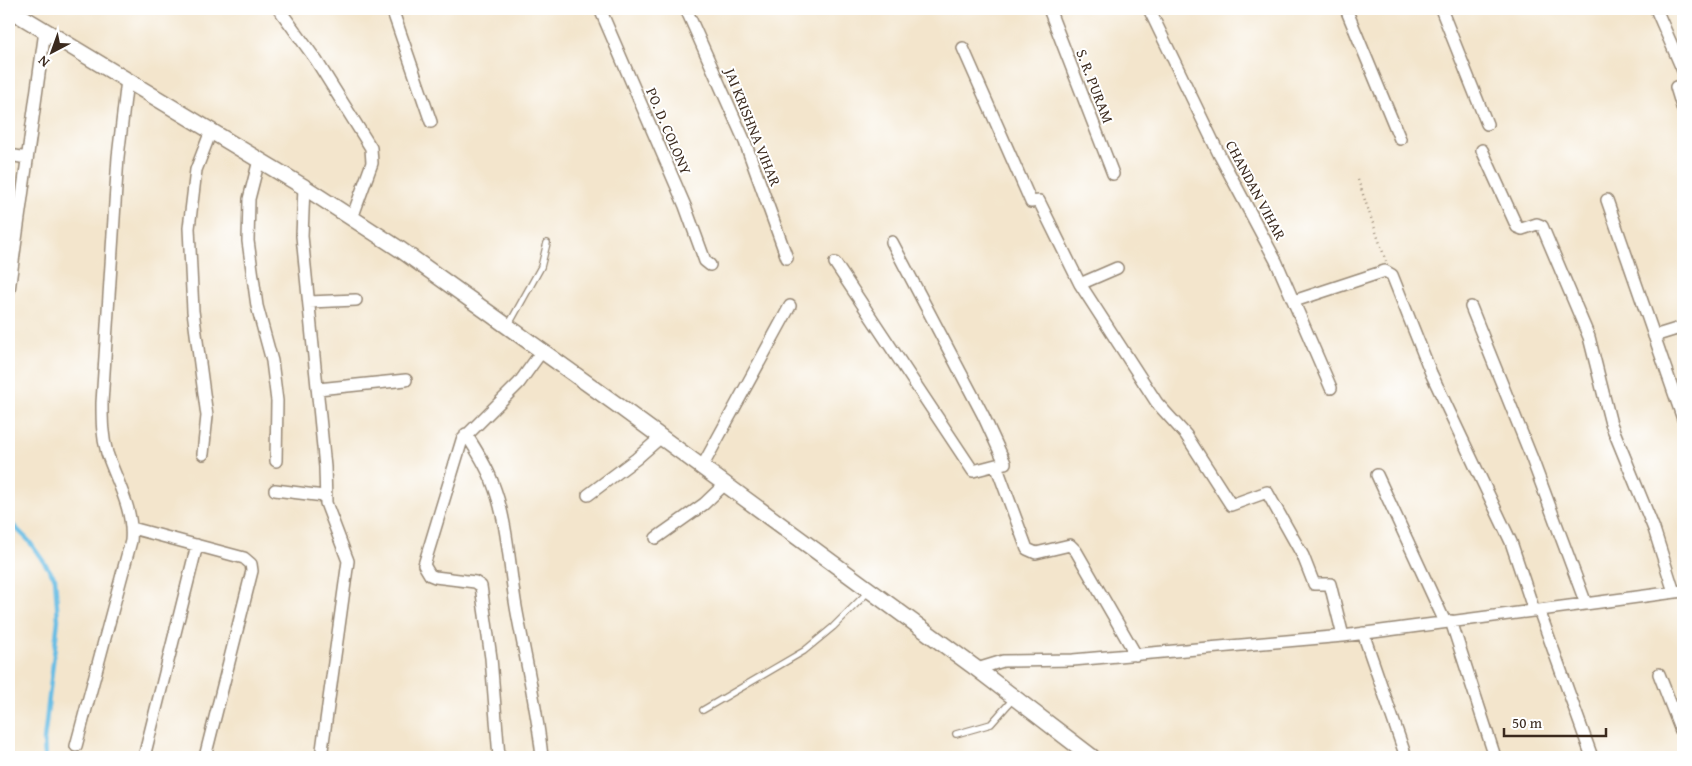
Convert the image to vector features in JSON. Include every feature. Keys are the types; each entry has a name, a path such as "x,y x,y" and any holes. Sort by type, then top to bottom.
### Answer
{"street":[{"path":"9,9 352,218 508,326 662,437 978,669 1092,757"},
{"path":"279,9 316,60 372,148 372,163 352,218"},
{"path":"392,9 431,122"},
{"name":"PO. D. COLONY","path":"600,9 685,206 704,261 710,265"},
{"name":"JAI KRISHNA VIHAR","path":"686,9 745,142 787,258"},
{"name":"S. R. PURAM","path":"1049,9 1112,174"},
{"name":"CHANDAN VIHAR","path":"1149,9 1220,156 1276,261 1331,388"},
{"path":"1346,9 1400,139"},
{"path":"1441,9 1486,124"},
{"path":"1656,9 1683,71"},
{"path":"9,290 12,241 27,158 45,31"},
{"path":"963,48 1031,202 1039,201 1080,284 1157,403 1186,436 1231,505 1267,492 1303,556 1314,584 1330,584 1342,636"},
{"path":"76,746 131,542 132,528 130,515 107,451 102,431 102,403 118,157 127,80"},
{"path":"1676,88 1683,110"},
{"path":"203,454 208,416 193,311 190,228 196,170 211,131"},
{"path":"978,669 1002,661 1073,660 1342,636 1679,592 1611,424 1589,337 1542,226 1538,224 1522,229 1517,227 1482,150"},
{"path":"9,155 27,158"},
{"path":"259,160 249,199 248,242 257,306 272,361 277,401 276,461"},
{"path":"304,187 302,236 325,468 324,496 348,561 321,757"},
{"path":"1607,200 1683,419"},
{"path":"834,263 974,472 1005,462 892,242"},
{"path":"1080,284 1117,268"},
{"path":"1294,301 1384,271 1392,275 1430,373 1511,542 1592,757"},
{"path":"309,302 356,300"},
{"path":"702,467 790,306"},
{"path":"1470,307 1530,456 1586,604"},
{"path":"1654,336 1683,327"},
{"path":"499,757 491,658 481,586 474,582 435,577 430,575 424,565 460,445 466,434 519,383 542,351"},
{"path":"318,389 406,380"},
{"path":"466,434 480,456 493,483 503,513 516,606 538,721 542,757"},
{"path":"588,495 636,460 662,437"},
{"path":"996,465 1027,549 1036,553 1070,545 1076,550 1136,655"},
{"path":"1378,475 1448,621 1495,757"},
{"path":"656,538 704,504 725,484"},
{"path":"275,490 324,496"},
{"path":"132,528 244,558 251,564 252,571 205,757"},
{"path":"144,757 197,545"},
{"path":"1363,633 1406,757"},
{"path":"1659,674 1683,736"}],"lane":[{"path":"508,326 541,267 547,242"},
{"path":"703,710 804,652 833,627 870,590"},
{"path":"956,734 991,724 1014,697"}],"path":[{"path":"1358,180 1387,259 1384,271"}],"waterway":[{"path":"9,521 29,541 55,578 58,620 44,740 45,757"}]}
